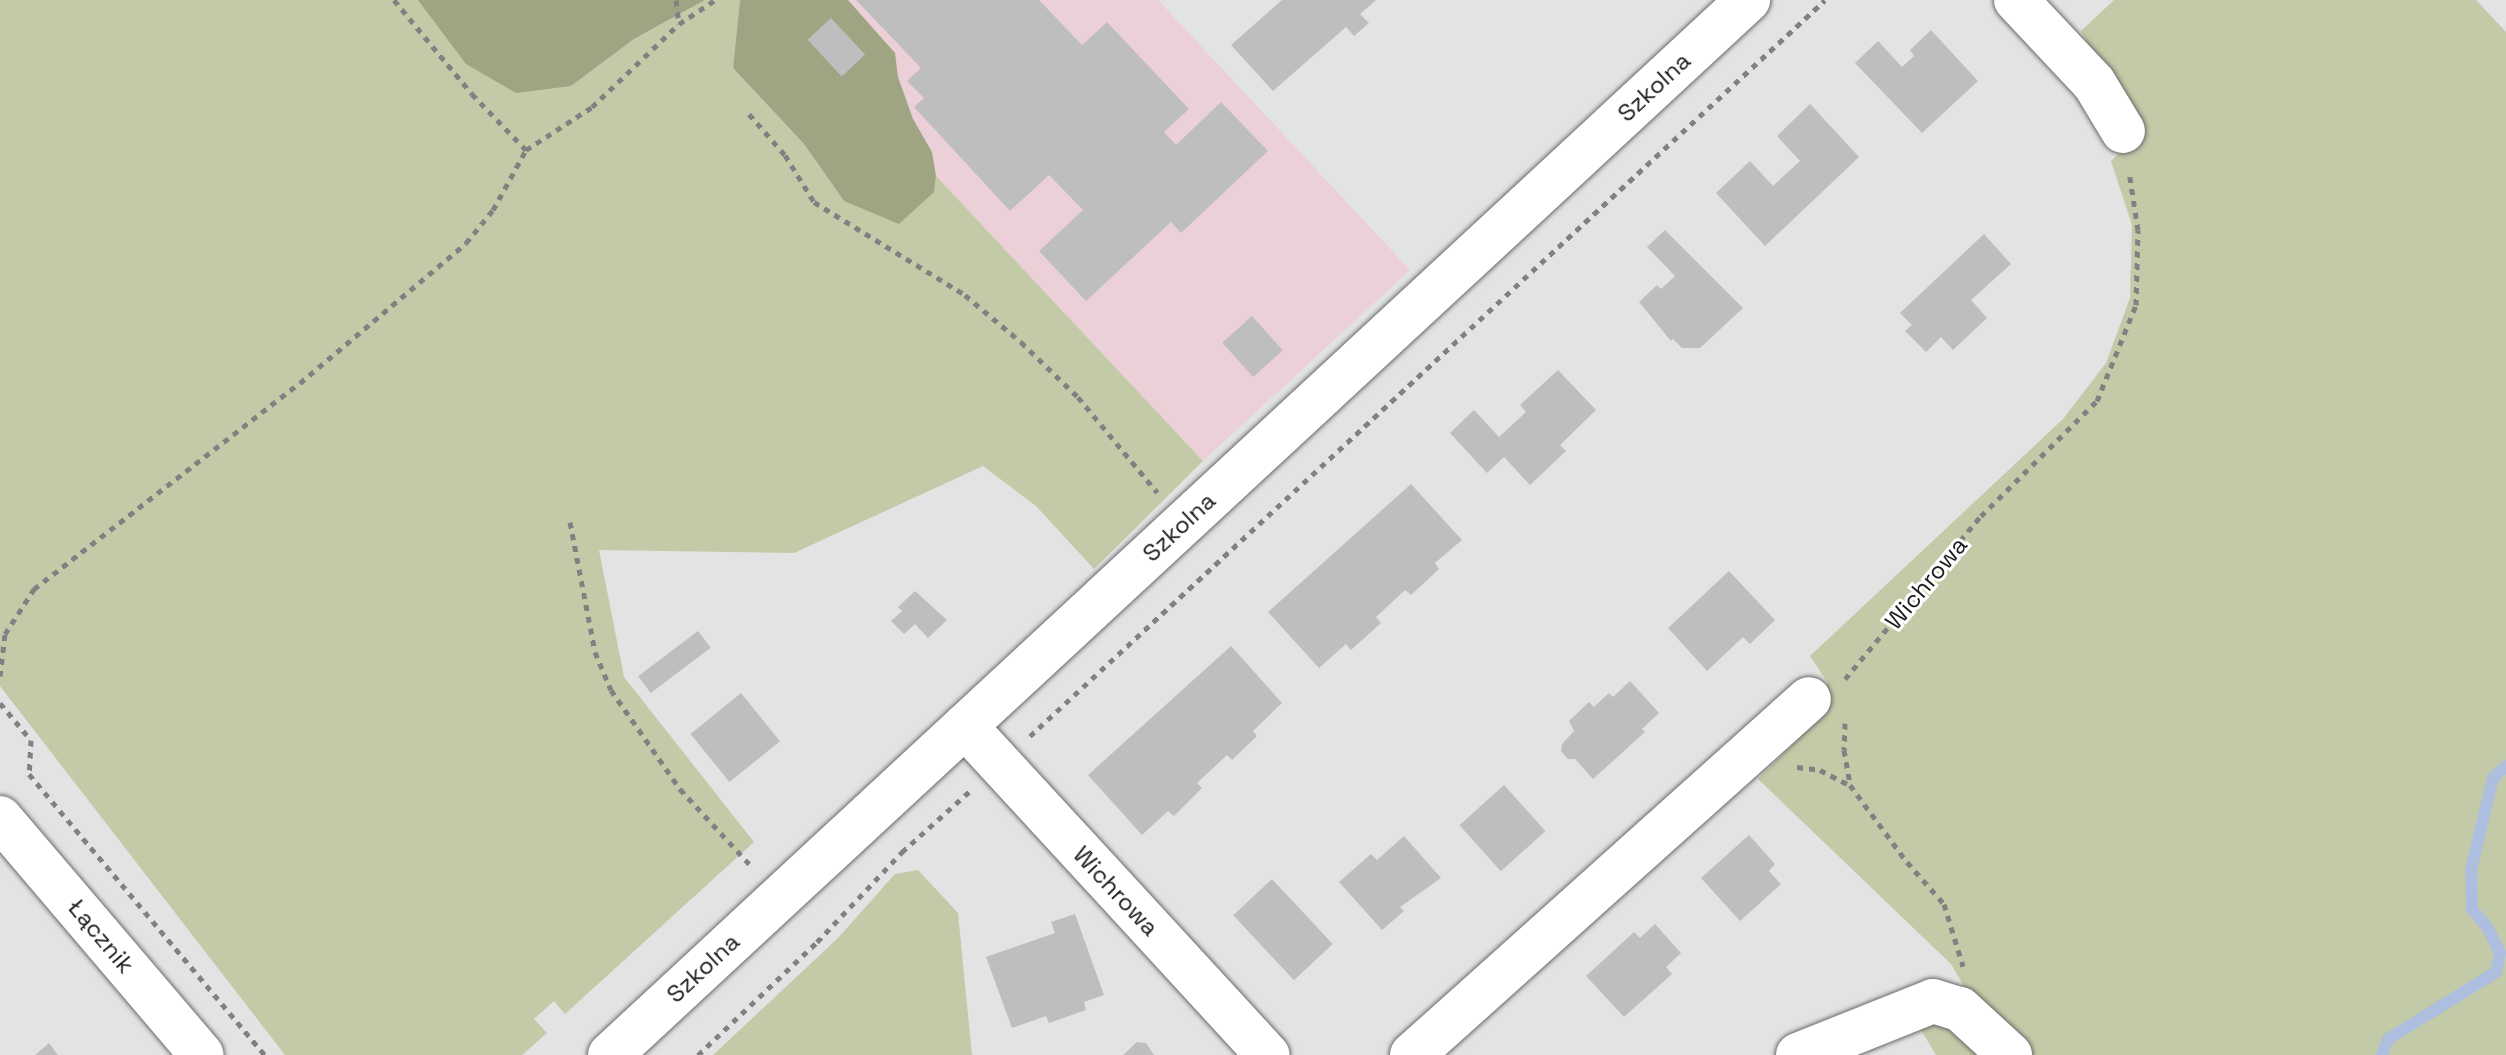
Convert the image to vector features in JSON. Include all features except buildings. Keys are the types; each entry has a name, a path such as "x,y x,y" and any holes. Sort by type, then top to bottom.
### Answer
{"street":[{"name":"Szkolna","path":"610,1055 1748,0"},
{"path":"2016,0 2094,83 2123,131"},
{"path":"1412,1055 1748,752 1833,701"},
{"name":"Wichrowa","path":"965,726 1268,1055"},
{"name":"Łącznik","path":"0,818 202,1055"},
{"path":"1798,1055 1933,1001 1960,1009 2010,1055"}],"path":[{"path":"394,0 472,94 526,150"},
{"path":"676,0 679,24"},
{"path":"0,676 5,634 34,589 300,383 466,243 493,210 526,150 592,107 679,24 715,0"},
{"path":"698,1055 817,942 902,852 1825,0"},
{"path":"749,114 785,155 814,202 965,295 1021,342 1078,397 1182,524"},
{"name":"Wichrowa","path":"1833,701 1846,678 1981,516 2097,401 2136,305 2138,230 2123,131"},
{"path":"570,522 595,652 611,690 680,789 728,842"},
{"path":"1846,678 1833,701 1850,785 1907,862 1944,904 1964,960 1960,1009"},
{"path":"0,703 31,740 29,774 265,1055"},
{"path":"1748,752 1782,765 1820,770 1850,785"}],"shaded area":[{"path":"770,0 1158,0 1410,270 1203,461"}],"green space":[{"path":"0,0 419,0 571,86 634,39 705,0 740,0 733,68 804,144 844,201 934,192 936,176 1203,461 1094,569 1036,506 983,466 794,553 599,550 624,677 754,842 565,1014 554,1001 534,1019 547,1033 522,1055 285,1055 0,686"},
{"path":"418,0 705,0 634,39 571,86 516,93 466,64"},
{"path":"740,0 848,0 895,53 898,77 913,119 932,152 936,176 934,192 899,224 844,201 804,144 733,68"},
{"path":"2114,0 2476,0 2506,32 2506,1055 2033,1055 1972,1000 1951,964 1758,779 1827,710 1827,682 1810,656 2063,419 2106,363 2130,298 2132,225 2111,161 2138,134 2081,31"},
{"path":"918,870 958,913 972,1055 713,1055 838,938 895,874"},
{"path":"1938,1016 1982,1055 1936,1055 1918,1025"}],"waterway":[{"path":"2382,1055 2388,1039 2496,972 2500,953 2488,928 2472,909 2471,870 2493,778 2506,766"}]}
